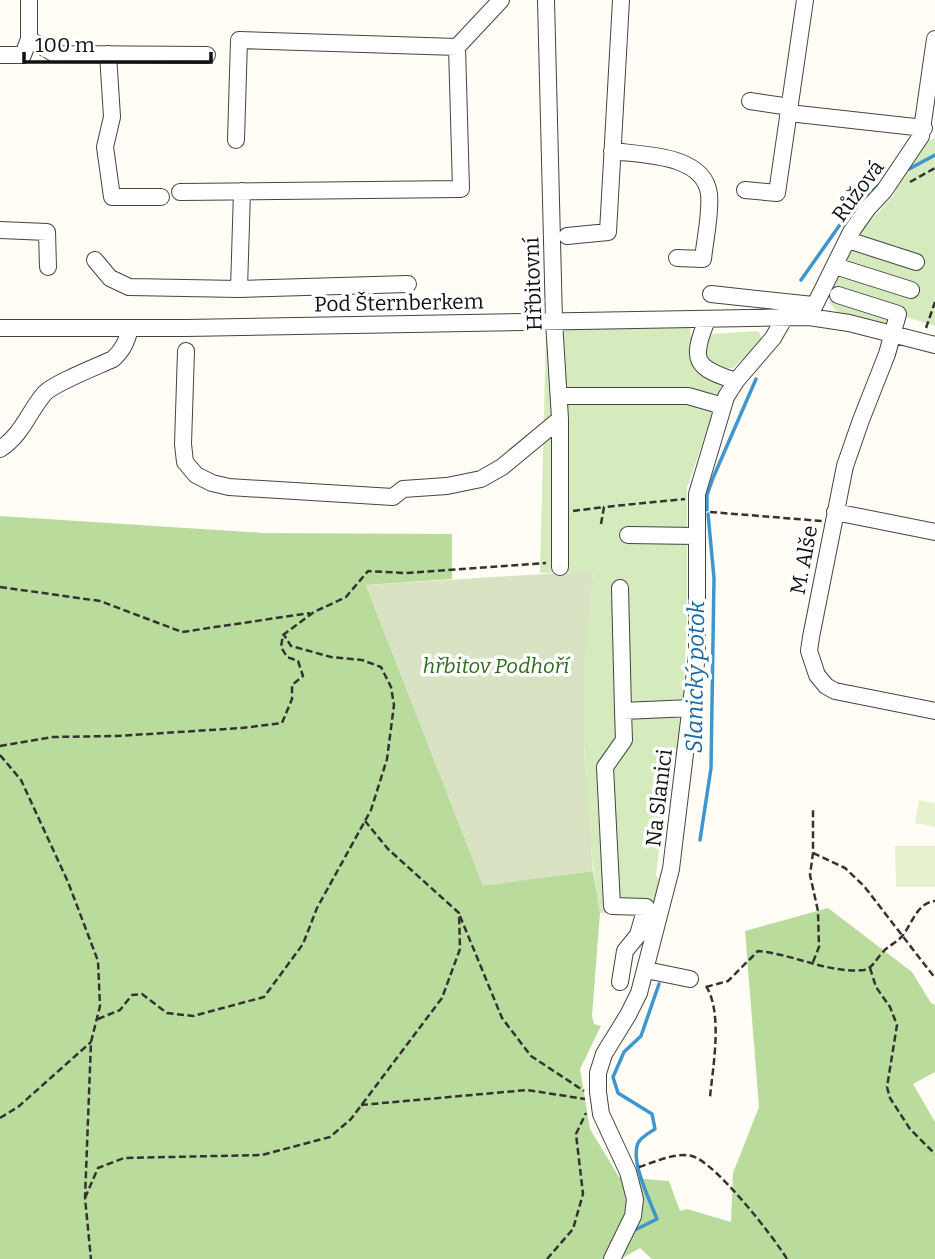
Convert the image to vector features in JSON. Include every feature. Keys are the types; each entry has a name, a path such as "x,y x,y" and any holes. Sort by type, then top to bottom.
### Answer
{"street":[{"path":"0,55 23,55 29,39 29,0"},
{"path":"180,192 461,189 457,47 500,0"},
{"name":"Hřbitovní","path":"546,0 554,321 560,396 561,556"},
{"path":"567,236 608,232 621,0"},
{"path":"745,190 777,193 805,0"},
{"path":"29,39 55,54 207,55"},
{"name":"Růžová","path":"801,314 835,266 859,220 912,153 924,128 935,39"},
{"path":"236,140 239,40 457,47"},
{"path":"108,54 112,117 104,147 112,197 162,198"},
{"path":"750,101 789,110 924,128"},
{"path":"612,151 680,161 692,167 701,177 709,195 703,259 677,258"},
{"path":"239,289 242,191"},
{"path":"0,230 47,232 48,267"},
{"path":"848,240 916,262"},
{"path":"94,260 110,278 130,287 239,289 408,284"},
{"path":"835,266 911,290"},
{"path":"711,294 849,323 928,343"},
{"path":"838,295 898,314 892,334"},
{"name":"Pod Šternberkem","path":"0,328 707,320 801,314"},
{"name":"Na Slanici","path":"598,1101 600,1063 634,1003 646,970 671,869 697,655 697,494 723,406 736,381 773,338 801,314"},
{"path":"707,320 698,347 702,366 710,373 736,381"},
{"path":"0,449 10,443 23,427 46,391 104,364 119,354 126,343 130,328"},
{"name":"M. Alše","path":"892,334 887,354 852,442 835,512 809,652 817,676 835,691 935,711"},
{"path":"186,351 183,444 185,462 195,475 212,483 393,497 403,489 447,486 481,479 502,467 560,419"},
{"path":"560,396 688,396 723,406"},
{"path":"835,512 935,531"},
{"path":"628,535 697,536"},
{"path":"620,589 624,740 605,767 612,906 646,907 638,935 625,951 620,982"},
{"path":"623,711 691,708"},
{"path":"646,970 690,979"},
{"path":"598,1101 604,1124 631,1179 635,1199 633,1216 612,1259"}],"path":[{"path":"910,182 935,168"},
{"path":"928,343 927,325 935,302"},
{"path":"927,325 935,327"},
{"path":"560,513 690,499 697,494"},
{"path":"601,524 604,507"},
{"path":"697,511 819,521"},
{"path":"0,746 53,737 242,729 282,723 292,699 292,685 303,676 298,662 287,657 281,647 283,635 314,612 346,597 368,571 405,573 561,556"},
{"path":"0,587 100,601 182,632 314,612"},
{"path":"98,1019 120,1010 132,995 142,994 167,1013 193,1016 264,997 303,944 317,908 371,810 387,759 394,705 391,687 382,667 362,660 331,657 291,646 283,635"},
{"path":"0,755 21,780 77,906 97,961 100,1006 92,1042 85,1198 91,1259"},
{"path":"813,809 810,875 818,911 819,947 813,962"},
{"path":"365,821 396,857 459,913 502,1018 531,1056 598,1101"},
{"path":"813,853 845,868 864,886 935,978"},
{"path":"706,987 728,981 758,951 774,952 827,968 870,968 883,951 902,936 915,914 928,901 935,901"},
{"path":"85,1198 98,1168 124,1158 262,1155 330,1138 351,1119 442,998 460,950 459,913"},
{"path":"870,968 876,986 890,1007 897,1025 887,1087 890,1098 909,1129 935,1154"},
{"path":"690,979 697,980 706,987 713,1004 710,1097"},
{"path":"0,1118 18,1107 92,1042"},
{"path":"361,1105 527,1090 598,1101"},
{"path":"547,1259 573,1229 583,1194 576,1134 587,1111 598,1101"},
{"path":"644,1166 677,1156 699,1159 766,1228 787,1259"}],"green space":[{"path":"935,138 935,326 906,317 895,327 839,315 830,303 844,256 893,196 899,182 929,140"},
{"path":"690,328 696,369 722,386 687,488 687,613 681,756 671,756 656,875 662,884 654,914 600,913 591,850 584,753 586,646 593,572 540,573 546,334 570,329"},
{"path":"760,333 762,341 733,368 718,369 704,356 704,343 711,334"},
{"path":"0,516 264,533 452,534 452,579 366,585 483,885 593,871 600,913 592,1016 594,1024 601,1026 580,1069 590,1129 619,1177 669,1181 680,1211 687,1209 731,1222 733,1173 759,1107 745,931 828,908 912,972 931,1003 935,1005 935,1072 913,1084 935,1122 935,1259 652,1259 640,1248 621,1259 0,1259"},
{"name":"hřbitov Podhoří","path":"593,571 585,655 584,753 593,871 483,886 366,585"},
{"path":"919,800 935,803 935,827 915,823"},
{"path":"895,846 935,846 935,887 896,887"}],"waterway":[{"name":"Slanický potok","path":"909,169 935,155"},
{"name":"Slanický potok","path":"801,280 844,219 879,185"},
{"name":"Slanický potok","path":"707,510 707,495 713,478 756,379"},
{"name":"Slanický potok","path":"700,840 711,768 714,578 708,514"},
{"name":"Slanický potok","path":"633,1231 657,1219 642,1181 636,1151 639,1141 655,1129 652,1114 618,1093 613,1077 624,1052 641,1036 659,984"}]}
